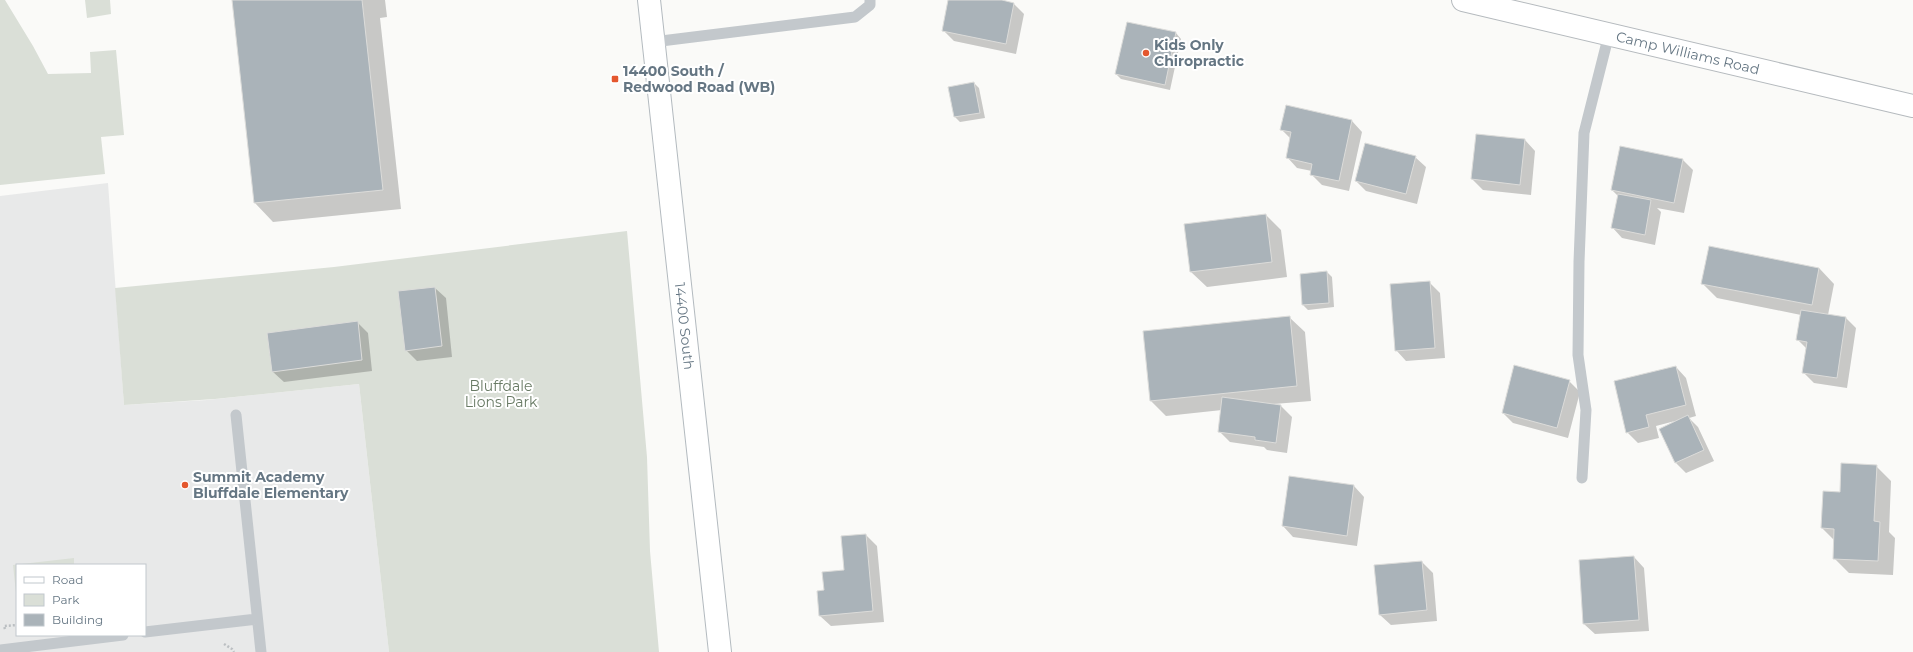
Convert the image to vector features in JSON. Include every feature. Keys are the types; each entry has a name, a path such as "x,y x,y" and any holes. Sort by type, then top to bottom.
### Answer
{"main road":[{"name":"14400 South","path":"649,0 720,652"},
{"name":"Camp Williams Road","path":"1463,0 1913,106"}],"lane":[{"path":"653,42 855,17 870,5 870,0"},
{"path":"1582,478 1586,410 1578,355 1579,262 1584,133 1609,34"},
{"path":"236,415 261,652"},
{"path":"146,632 257,619"},
{"path":"0,650 115,636"}],"shaded area":[{"name":"Summit Academy Bluffdale Elementary","path":"108,183 124,405 207,400 359,384 389,652 0,652 0,196"}],"green space":[{"path":"0,0 5,0 48,74 91,73 90,52 116,50 124,135 101,137 105,174 0,185"},
{"path":"85,0 110,0 111,14 87,18"},
{"name":"Bluffdale Lions Park","path":"627,231 647,457 650,551 659,652 389,652 359,384 215,399 124,405 115,288 334,267"},
{"path":"74,558 74,564 22,564"},
{"path":"13,565 16,565 16,593"}],"building":[{"path":"232,0 362,0 383,190 254,203"},
{"path":"948,0 1002,0 1014,3 1006,44 942,31"},
{"name":"Kids Only Chiropractic","path":"1127,22 1176,32 1165,85 1115,74"},
{"path":"974,82 980,113 954,117 948,87"},
{"path":"1286,105 1352,120 1339,181 1310,175 1312,164 1286,158 1291,132 1280,130"},
{"path":"1476,134 1525,139 1520,185 1471,179"},
{"path":"1365,143 1416,156 1406,194 1355,181"},
{"path":"1620,146 1683,159 1674,203 1611,190"},
{"path":"1618,194 1651,200 1645,235 1611,228"},
{"path":"1266,214 1272,262 1190,272 1184,224"},
{"path":"1709,246 1819,268 1812,305 1701,284"},
{"path":"1327,271 1329,303 1302,305 1300,274"},
{"path":"1430,281 1435,348 1395,351 1390,284"},
{"path":"435,287 442,346 405,351 398,291"},
{"path":"1801,310 1846,317 1837,378 1802,373 1807,342 1796,340"},
{"path":"1290,316 1297,386 1150,401 1143,331"},
{"path":"358,321 362,360 272,372 267,333"},
{"path":"1514,365 1570,380 1557,428 1502,413"},
{"path":"1676,366 1686,405 1646,415 1649,427 1626,433 1614,381"},
{"path":"1222,397 1281,405 1276,443 1255,440 1255,437 1218,432"},
{"path":"1688,415 1704,450 1675,463 1659,429"},
{"path":"1841,463 1877,465 1874,521 1880,522 1878,561 1833,559 1834,529 1821,528 1823,491 1840,492"},
{"path":"1289,476 1354,485 1347,536 1282,526"},
{"path":"866,534 873,611 819,616 817,591 824,590 822,572 844,570 841,536"},
{"path":"1634,556 1639,620 1583,624 1579,560"},
{"path":"1422,561 1427,610 1379,615 1374,565"}],"place":[{"name":"Kids Only Chiropractic","path":"1146,53"},
{"name":"14400 South / Redwood Road (WB)","path":"615,79"},
{"name":"Summit Academy Bluffdale Elementary","path":"185,485"}]}
